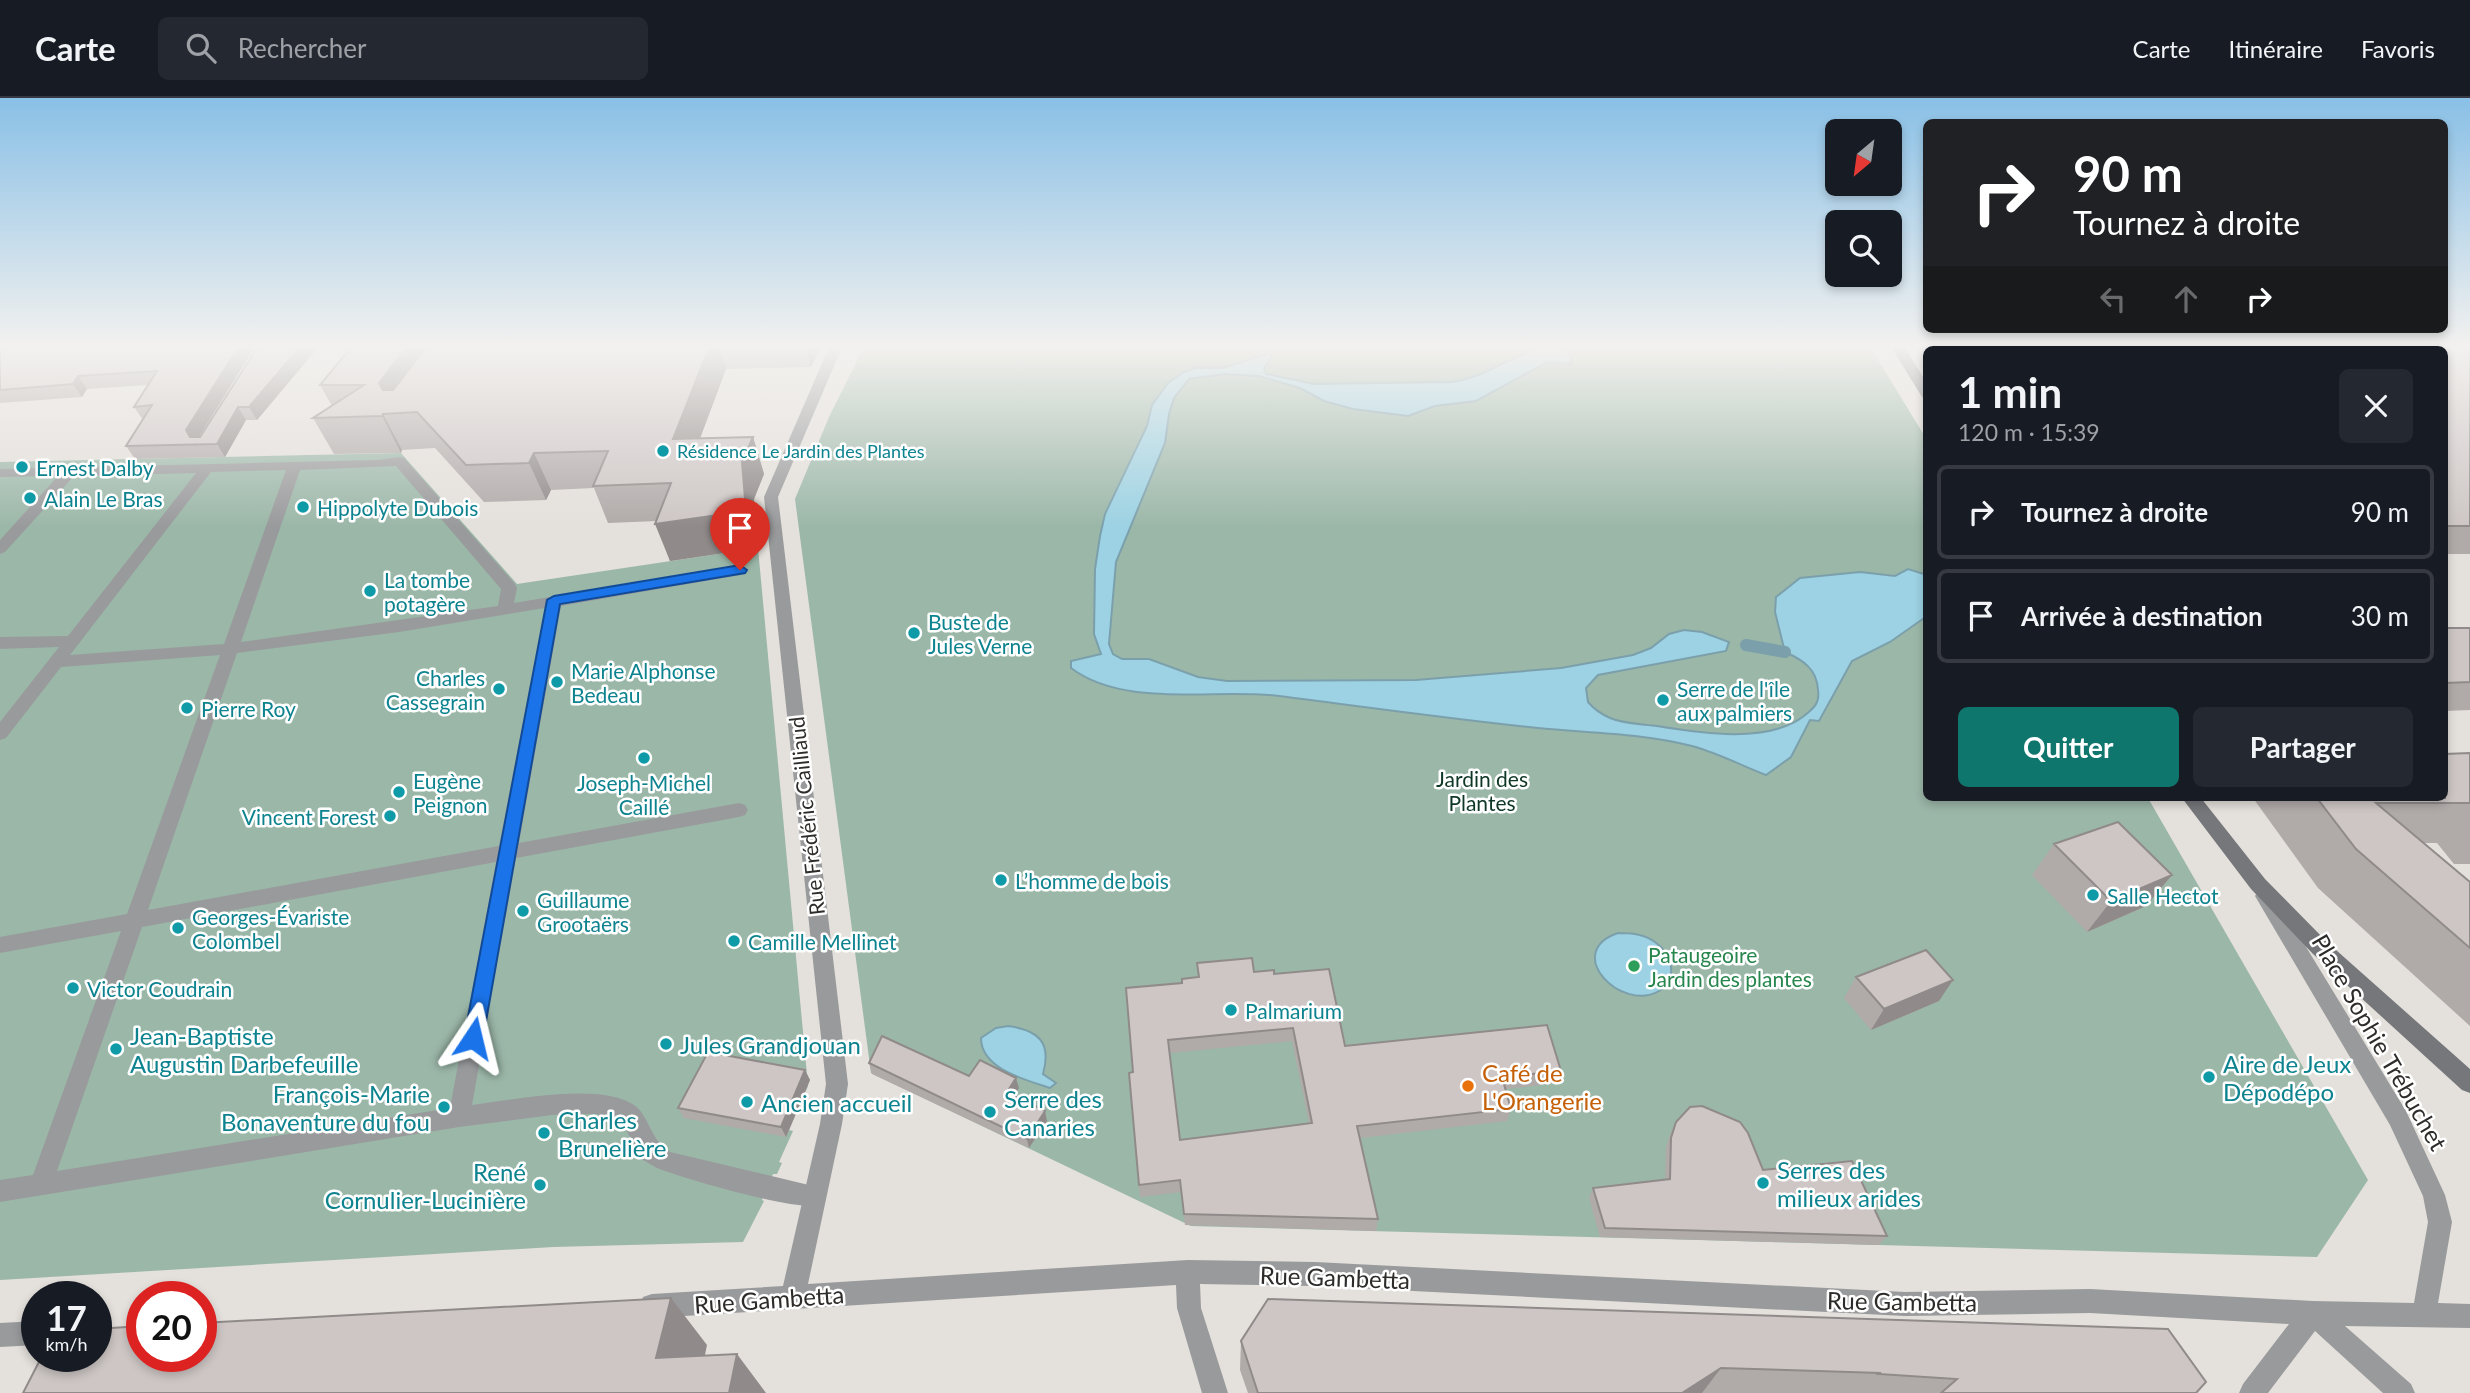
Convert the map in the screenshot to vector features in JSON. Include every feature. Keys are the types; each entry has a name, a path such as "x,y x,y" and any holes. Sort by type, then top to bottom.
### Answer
{"main road":[{"name":"Place Sophie Trébuchet","path":"2193,801 2258,884 2320,948 2470,1083"}],"street":[{"name":"Rue Frédéric Cailliaud","path":"793,1297 831,1124 836,1084 771,497 811,405"},
{"path":"0,473 378,464 399,461 509,588 505,608"},
{"path":"41,1185 295,465"},
{"path":"0,734 208,467"},
{"path":"0,549 69,472"},
{"path":"57,662 150,658 362,632 740,570"},
{"path":"459,1117 554,600"},
{"path":"0,643 73,641"},
{"path":"0,945 739,810"},
{"name":"Place Sophie Trébuchet","path":"2258,884 2398,1118 2434,1195 2440,1222 2424,1315"},
{"path":"0,1191 459,1117 552,1105 596,1104 628,1113 651,1153 665,1161 767,1188 813,1197"},
{"path":"1188,1272 1189,1308 1215,1393"},
{"name":"Rue Gambetta","path":"629,1307 1188,1272 1315,1274 1905,1304 2091,1301 2313,1313 2470,1316"},
{"path":"2252,1393 2313,1313 2402,1393"},
{"path":"0,1335 21,1334"}],"green space":[{"name":"Jardin des Plantes","path":"835,405 1906,405 1923,433 1923,801 2150,801 2368,1180 2317,1257 1191,1226 871,1073 795,499"},
{"path":"401,453 517,584 758,548 808,1086 789,1130 793,1131 779,1162 782,1163 777,1174 773,1174 762,1200 764,1201 743,1242 553,1247 0,1280 0,462"}],"water":[{"path":"1152,405 1172,405 1165,443 1116,562 1109,644 1113,654 1122,659 1149,659 1198,677 1227,681 1416,680 1561,668 1633,655 1651,648 1669,634 1684,630 1702,632 1729,642 1726,651 1598,675 1586,688 1588,702 1607,716 1627,723 1713,733 1753,733 1789,725 1816,705 1818,695 1815,676 1798,658 1785,652 1775,612 1776,597 1800,578 1860,572 1895,576 1908,569 1923,574 1923,619 1890,642 1852,661 1819,721 1810,720 1791,757 1766,775 1702,749 1654,738 1557,730 1279,696 1144,693 1118,689 1093,681 1071,668 1071,661 1101,654 1094,634 1095,569 1100,536 1105,514 1147,426"},
{"path":"1340,405 1440,405 1408,416"},
{"name":"Pataugeoire Jardin des plantes","path":"1618,933 1646,937 1666,953 1671,973 1665,986 1659,991 1644,996 1629,994 1603,977 1596,966 1595,953 1602,942"},
{"path":"1008,1026 1027,1031 1040,1040 1046,1054 1043,1074 1056,1083 1050,1088 1007,1072 988,1058 981,1038 996,1028"}],"building":[{"path":"152,405 202,405 186,430 190,437 200,437 220,405 250,405 238,407 217,444 126,446"},
{"path":"332,405 686,405 673,439 753,437 742,462 746,511 655,524 671,483 593,486 608,451 534,453 529,463 466,465 417,412 313,418"},
{"path":"2448,405 2470,405 2470,526 2448,526"},
{"path":"2448,628 2470,628 2470,682 2448,683"},
{"path":"2470,753 2470,803 2376,803 2470,882 2470,948 2356,849 2319,801 2448,801 2448,754"},
{"path":"2118,822 2172,875 2111,901 2054,844"},
{"path":"1926,950 1953,980 1884,1009 1856,977"},
{"path":"1252,958 1254,972 1274,970 1274,974 1329,969 1345,1046 1547,1025 1561,1071 1502,1077 1511,1109 1357,1126 1378,1219 1184,1214 1180,1180 1139,1185 1129,1073 1133,1072 1126,988 1182,983 1182,979 1199,977 1197,963","holes":["1293,1028 1312,1123 1180,1140 1168,1040"]},
{"path":"882,1036 969,1076 980,1060 1016,1078 1007,1092 1045,1111 1027,1139 869,1063"},
{"name":"Ancien accueil","path":"708,1052 805,1070 781,1127 678,1108"},
{"name":"Serres des milieux arides","path":"1702,1106 1740,1122 1748,1133 1763,1170 1852,1161 1887,1236 1605,1228 1593,1188 1670,1179 1671,1138 1676,1122 1690,1107"},
{"path":"671,1298 656,1358 737,1354 729,1393 23,1393 34,1372 112,1372 112,1328 126,1327 126,1372 217,1372 217,1322"},
{"path":"1268,1299 2168,1329 2206,1382 2196,1393 1941,1393 1957,1379 1879,1374 1881,1373 1721,1368 1682,1393 1258,1393 1241,1341"}],"waterway":[{"path":"1746,645 1785,652"}],"place":[{"name":"Résidence Le Jardin des Plantes","path":"663,451"},
{"name":"Ernest Dalby","path":"22,467"},
{"name":"Alain Le Bras","path":"30,498"},
{"name":"Hippolyte Dubois","path":"303,507"},
{"name":"La tombe potagère","path":"370,591"},
{"name":"Buste de Jules Verne","path":"914,633"},
{"name":"Marie Alphonse Bedeau","path":"557,682"},
{"name":"Charles Cassegrain","path":"499,689"},
{"name":"Serre de l'île aux palmiers","path":"1663,700"},
{"name":"Pierre Roy","path":"187,708"},
{"name":"Joseph-Michel Caillé","path":"644,758"},
{"name":"Eugène Peignon","path":"399,792"},
{"name":"Vincent Forest","path":"390,816"},
{"name":"L’homme de bois","path":"1001,880"},
{"name":"Salle Hectot","path":"2093,895"},
{"name":"Guillaume Grootaërs","path":"523,911"},
{"name":"Georges-Évariste Colombel","path":"178,928"},
{"name":"Camille Mellinet","path":"734,941"},
{"name":"Pataugeoire Jardin des plantes","path":"1634,966"},
{"name":"Victor Coudrain","path":"73,988"},
{"name":"Palmarium","path":"1231,1010"},
{"name":"Jules Grandjouan","path":"666,1044"},
{"name":"Jean-Baptiste Augustin Darbefeuille","path":"116,1049"},
{"name":"Aire de Jeux Dépodépo","path":"2209,1077"},
{"name":"Café de L'Orangerie","path":"1468,1086"},
{"name":"Ancien accueil","path":"747,1102"},
{"name":"François-Marie Bonaventure du fou","path":"444,1107"},
{"name":"Serre des Canaries","path":"990,1112"},
{"name":"Charles Brunelière","path":"544,1133"},
{"name":"Serres des milieux arides","path":"1763,1183"},
{"name":"René Cornulier-Lucinière","path":"540,1185"}],"route":[{"path":"473,1038 554,600 740,570"}]}
